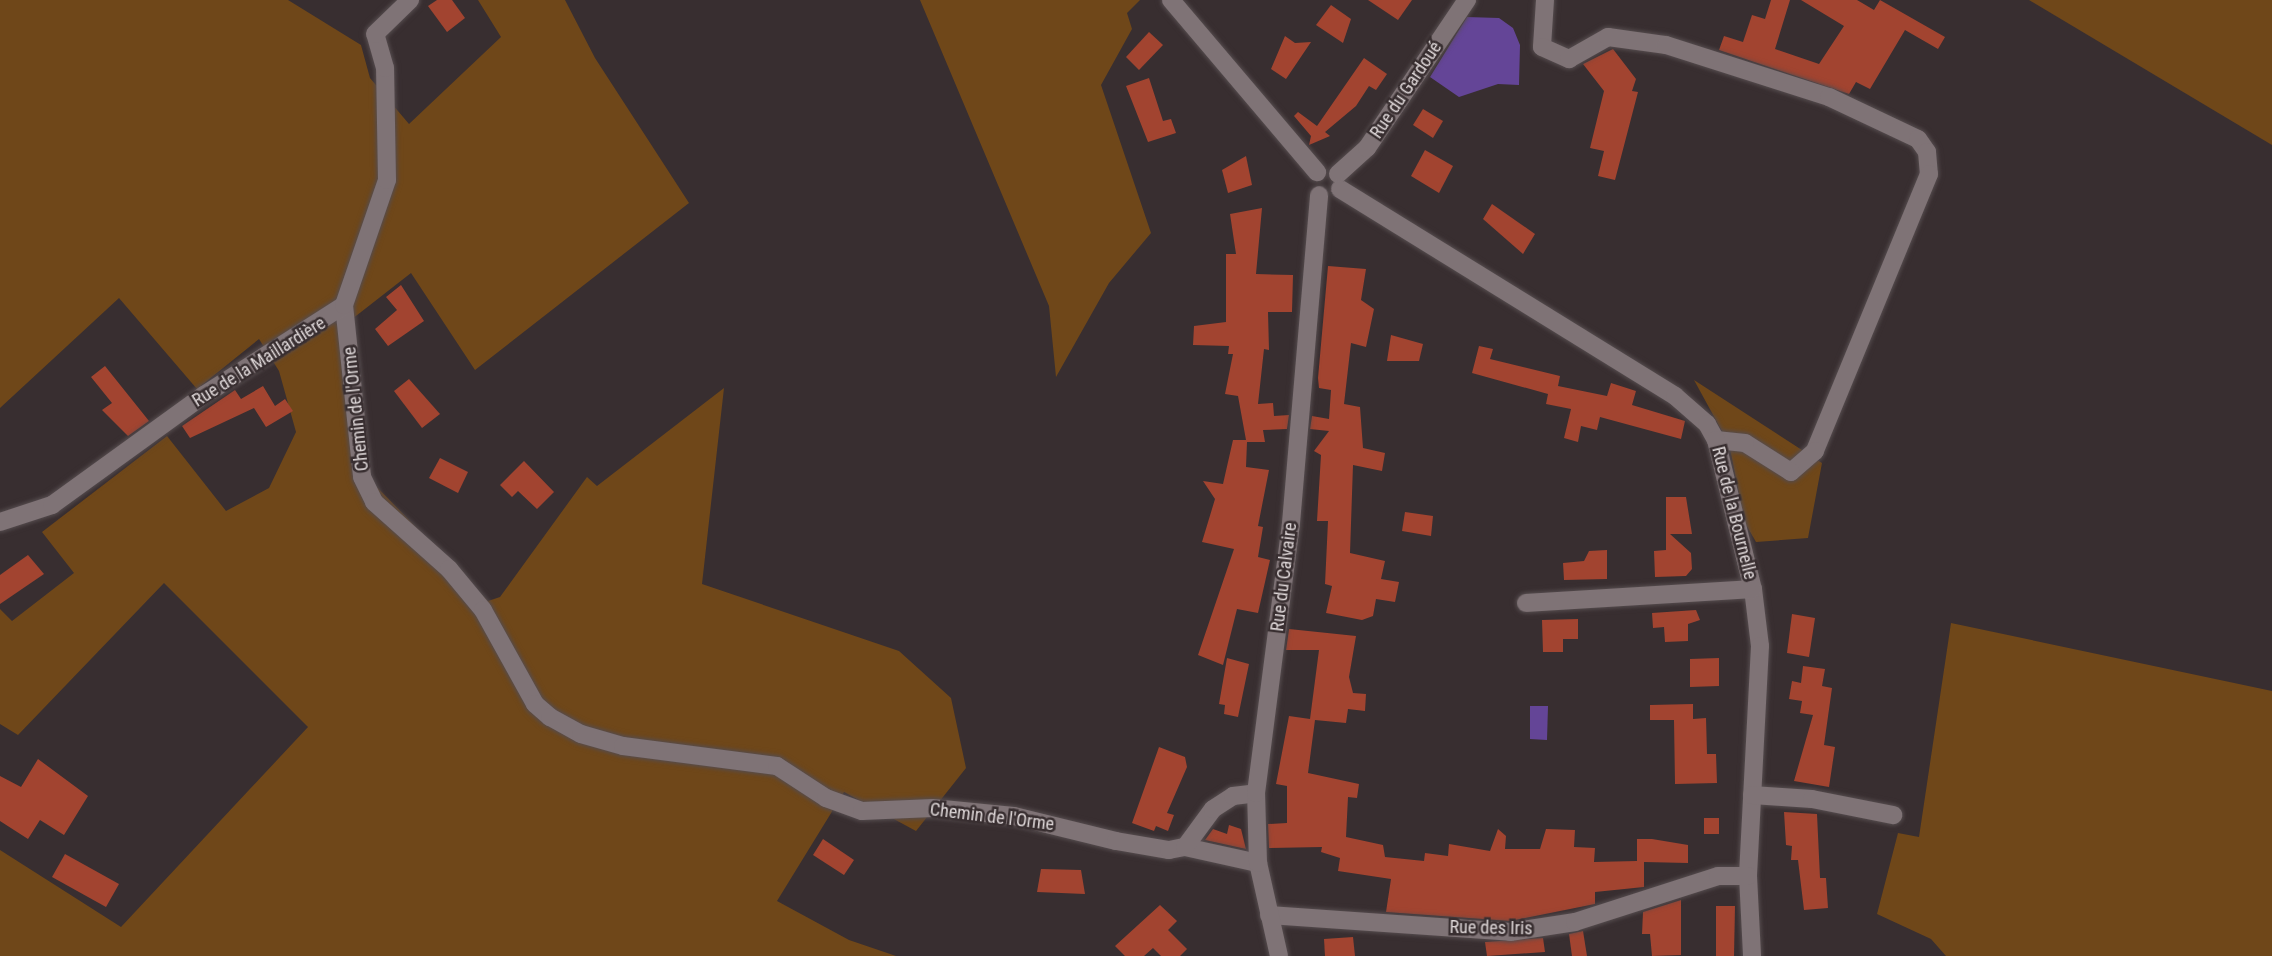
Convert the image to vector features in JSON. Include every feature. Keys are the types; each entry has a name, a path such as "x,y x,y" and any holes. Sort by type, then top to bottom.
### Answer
{"street":[{"name":"Rue de la Maillardière","path":"0,522 52,505 204,395 344,305 387,180 385,68 375,34 410,0"},
{"path":"1171,0 1317,172 1339,181 1331,197 1319,195"},
{"name":"Rue du Gardoué","path":"1339,181 1367,148 1467,0"},
{"path":"1545,0 1542,47 1569,59 1608,37 1666,45 1829,97 1918,139 1927,152 1929,174 1815,451 1791,472 1745,443 1716,440"},
{"name":"Rue du Calvaire","path":"1279,956 1258,863 1256,793 1291,523 1319,195 1312,184 1317,172"},
{"name":"Rue de la Bournelle","path":"1339,181 1675,396 1707,424 1716,440 1754,589 1760,646 1748,876 1752,956"},
{"name":"Chemin de l'Orme","path":"344,305 362,477 374,502 466,590 505,645 535,704 550,717 581,734 623,746 777,766 826,798 862,811 933,808 989,813 1169,850 1185,847 1258,863"},
{"path":"1526,603 1754,589"},
{"path":"1185,847 1213,808 1233,796 1256,793"},
{"path":"1752,795 1812,799 1893,815"},
{"name":"Rue des Iris","path":"1269,915 1510,932 1575,922 1718,876 1748,876"}],"shaded area":[{"path":"0,0 288,0 361,45 370,78 409,124 501,37 478,0 565,0 595,58 689,203 475,370 411,273 338,330 370,480 488,601 500,597 587,477 597,486 724,388 702,584 899,651 951,698 966,768 916,831 844,792 777,901 849,940 896,956 0,956 0,850 121,927 308,727 164,583 18,735 0,724 0,609 12,621 74,573 42,532 167,436 226,511 269,488 296,432 279,371 259,339 197,389 119,298 0,408"},
{"path":"920,0 1140,0 1127,13 1132,29 1101,85 1151,233 1109,283 1056,377 1049,306"},
{"path":"2029,0 2272,0 2272,145"},
{"path":"1467,17 1499,18 1513,28 1520,45 1519,85 1498,84 1459,97 1430,77"},
{"path":"1694,380 1822,463 1808,538 1756,542 1745,523 1729,444"},
{"path":"1951,623 2272,691 2272,956 1946,956 1931,939 1877,914 1898,833 1919,837"},
{"path":"1530,706 1548,706 1547,740 1530,739"}],"building":[{"path":"437,0 452,0 465,18 447,32 428,6"},
{"path":"1368,0 1412,0 1398,20"},
{"path":"1771,0 1790,0 1775,49 1819,64 1844,26 1801,0 1857,0 1874,10 1880,0 1945,37 1938,49 1905,30 1870,89 1856,82 1849,94 1719,50 1724,36 1743,42 1752,15 1765,19"},
{"path":"1331,5 1351,19 1343,43 1316,25"},
{"path":"1149,32 1163,45 1139,70 1126,57"},
{"path":"1285,36 1295,43 1311,42 1286,79 1271,69"},
{"path":"1613,49 1636,79 1632,91 1638,92 1615,180 1598,176 1604,151 1590,148 1604,91 1583,64"},
{"path":"1364,58 1387,74 1376,90 1369,86 1356,106 1325,132 1330,136 1309,145 1311,136 1294,116 1298,112 1317,126"},
{"path":"1149,78 1163,121 1171,119 1176,133 1148,142 1126,86"},
{"path":"1423,109 1443,121 1433,138 1413,125"},
{"path":"1425,150 1453,166 1439,193 1411,176"},
{"path":"1246,156 1252,185 1228,193 1222,170"},
{"path":"1492,204 1535,234 1523,254 1483,219"},
{"path":"1262,208 1256,274 1293,275 1292,312 1268,312 1269,350 1264,349 1258,404 1273,403 1274,416 1289,415 1287,429 1263,430 1265,442 1247,442 1246,467 1269,470 1258,526 1263,527 1258,557 1270,560 1258,613 1237,609 1223,665 1198,655 1234,549 1202,542 1215,499 1203,481 1223,484 1233,440 1246,440 1238,396 1225,394 1233,354 1228,354 1229,346 1193,345 1194,326 1226,322 1226,254 1236,254 1230,214"},
{"path":"1328,266 1366,269 1361,300 1374,309 1366,347 1351,343 1344,404 1360,407 1363,448 1385,453 1382,471 1353,465 1350,553 1385,561 1381,579 1399,582 1395,602 1376,599 1373,616 1362,620 1326,613 1332,586 1325,584 1328,521 1317,521 1321,455 1314,451 1329,431 1310,429 1312,416 1329,419 1331,390 1319,388 1318,378"},
{"path":"401,285 424,321 388,346 375,329 397,310 386,297"},
{"path":"1391,335 1423,344 1419,361 1387,361"},
{"path":"1479,346 1493,349 1490,359 1560,376 1558,386 1607,396 1611,383 1636,391 1632,405 1685,421 1681,439 1600,417 1597,430 1581,426 1578,442 1564,438 1571,409 1546,404 1548,394 1472,373"},
{"path":"105,366 149,421 128,436 102,410 112,403 91,377"},
{"path":"409,379 440,414 422,428 394,391"},
{"path":"263,386 275,406 285,399 293,411 266,427 254,408 190,438 182,426 235,390 241,399"},
{"path":"440,458 468,472 458,493 429,478"},
{"path":"524,461 554,492 537,509 518,491 512,497 500,485"},
{"path":"1666,497 1686,497 1692,534 1670,534 1691,553 1692,569 1686,576 1655,577 1654,551 1666,550"},
{"path":"1405,512 1433,516 1431,536 1402,531"},
{"path":"1607,550 1607,579 1564,580 1563,563 1584,561 1589,551"},
{"path":"28,555 44,574 0,604 0,575"},
{"path":"1696,610 1700,620 1688,624 1688,641 1665,642 1664,627 1653,628 1652,613"},
{"path":"1792,614 1815,618 1809,657 1787,653"},
{"path":"1578,619 1578,639 1563,639 1563,652 1543,652 1542,620"},
{"path":"1289,629 1356,636 1349,677 1353,693 1366,694 1365,711 1348,709 1346,723 1315,720 1308,773 1359,784 1357,798 1348,797 1346,837 1383,845 1385,857 1424,861 1425,853 1448,856 1449,844 1490,851 1498,829 1506,836 1505,849 1540,849 1546,829 1575,830 1574,847 1595,848 1594,862 1637,861 1637,839 1652,839 1688,845 1688,863 1644,862 1644,887 1595,892 1595,904 1510,921 1386,912 1391,879 1338,871 1340,858 1321,852 1322,847 1269,848 1268,824 1287,823 1287,786 1276,784 1289,716 1310,719 1319,650 1286,650"},
{"path":"1227,658 1249,664 1238,717 1224,714 1225,705 1219,704"},
{"path":"1719,658 1719,686 1690,687 1690,659"},
{"path":"1803,666 1825,669 1822,686 1832,688 1824,745 1835,747 1829,787 1794,781 1813,715 1800,713 1802,701 1789,699 1792,681 1801,683"},
{"path":"1693,704 1693,719 1706,718 1707,754 1716,754 1717,783 1675,784 1674,720 1650,720 1650,705"},
{"path":"1159,747 1185,757 1187,767 1167,813 1174,815 1168,831 1156,826 1154,831 1132,823"},
{"path":"38,759 88,796 64,835 40,820 28,839 0,821 0,776 21,787"},
{"path":"1784,812 1817,814 1820,878 1826,878 1828,908 1804,910 1798,860 1791,860 1792,846 1786,845"},
{"path":"1704,818 1719,818 1719,834 1704,834"},
{"path":"1229,825 1241,829 1246,849 1205,840 1213,829 1227,834"},
{"path":"823,839 854,860 844,875 813,855"},
{"path":"65,854 119,884 106,907 52,877"},
{"path":"1041,869 1081,870 1085,894 1037,892"},
{"path":"1681,900 1681,955 1652,956 1650,934 1642,934 1643,912"},
{"path":"1160,905 1177,921 1168,930 1187,949 1180,956 1161,956 1153,948 1144,956 1125,956 1115,946"},
{"path":"1716,906 1735,906 1734,956 1716,956"},
{"path":"1583,931 1587,956 1572,956 1569,934"},
{"path":"1353,937 1355,956 1325,956 1324,939"},
{"path":"1543,938 1545,952 1487,956 1485,942"}]}
